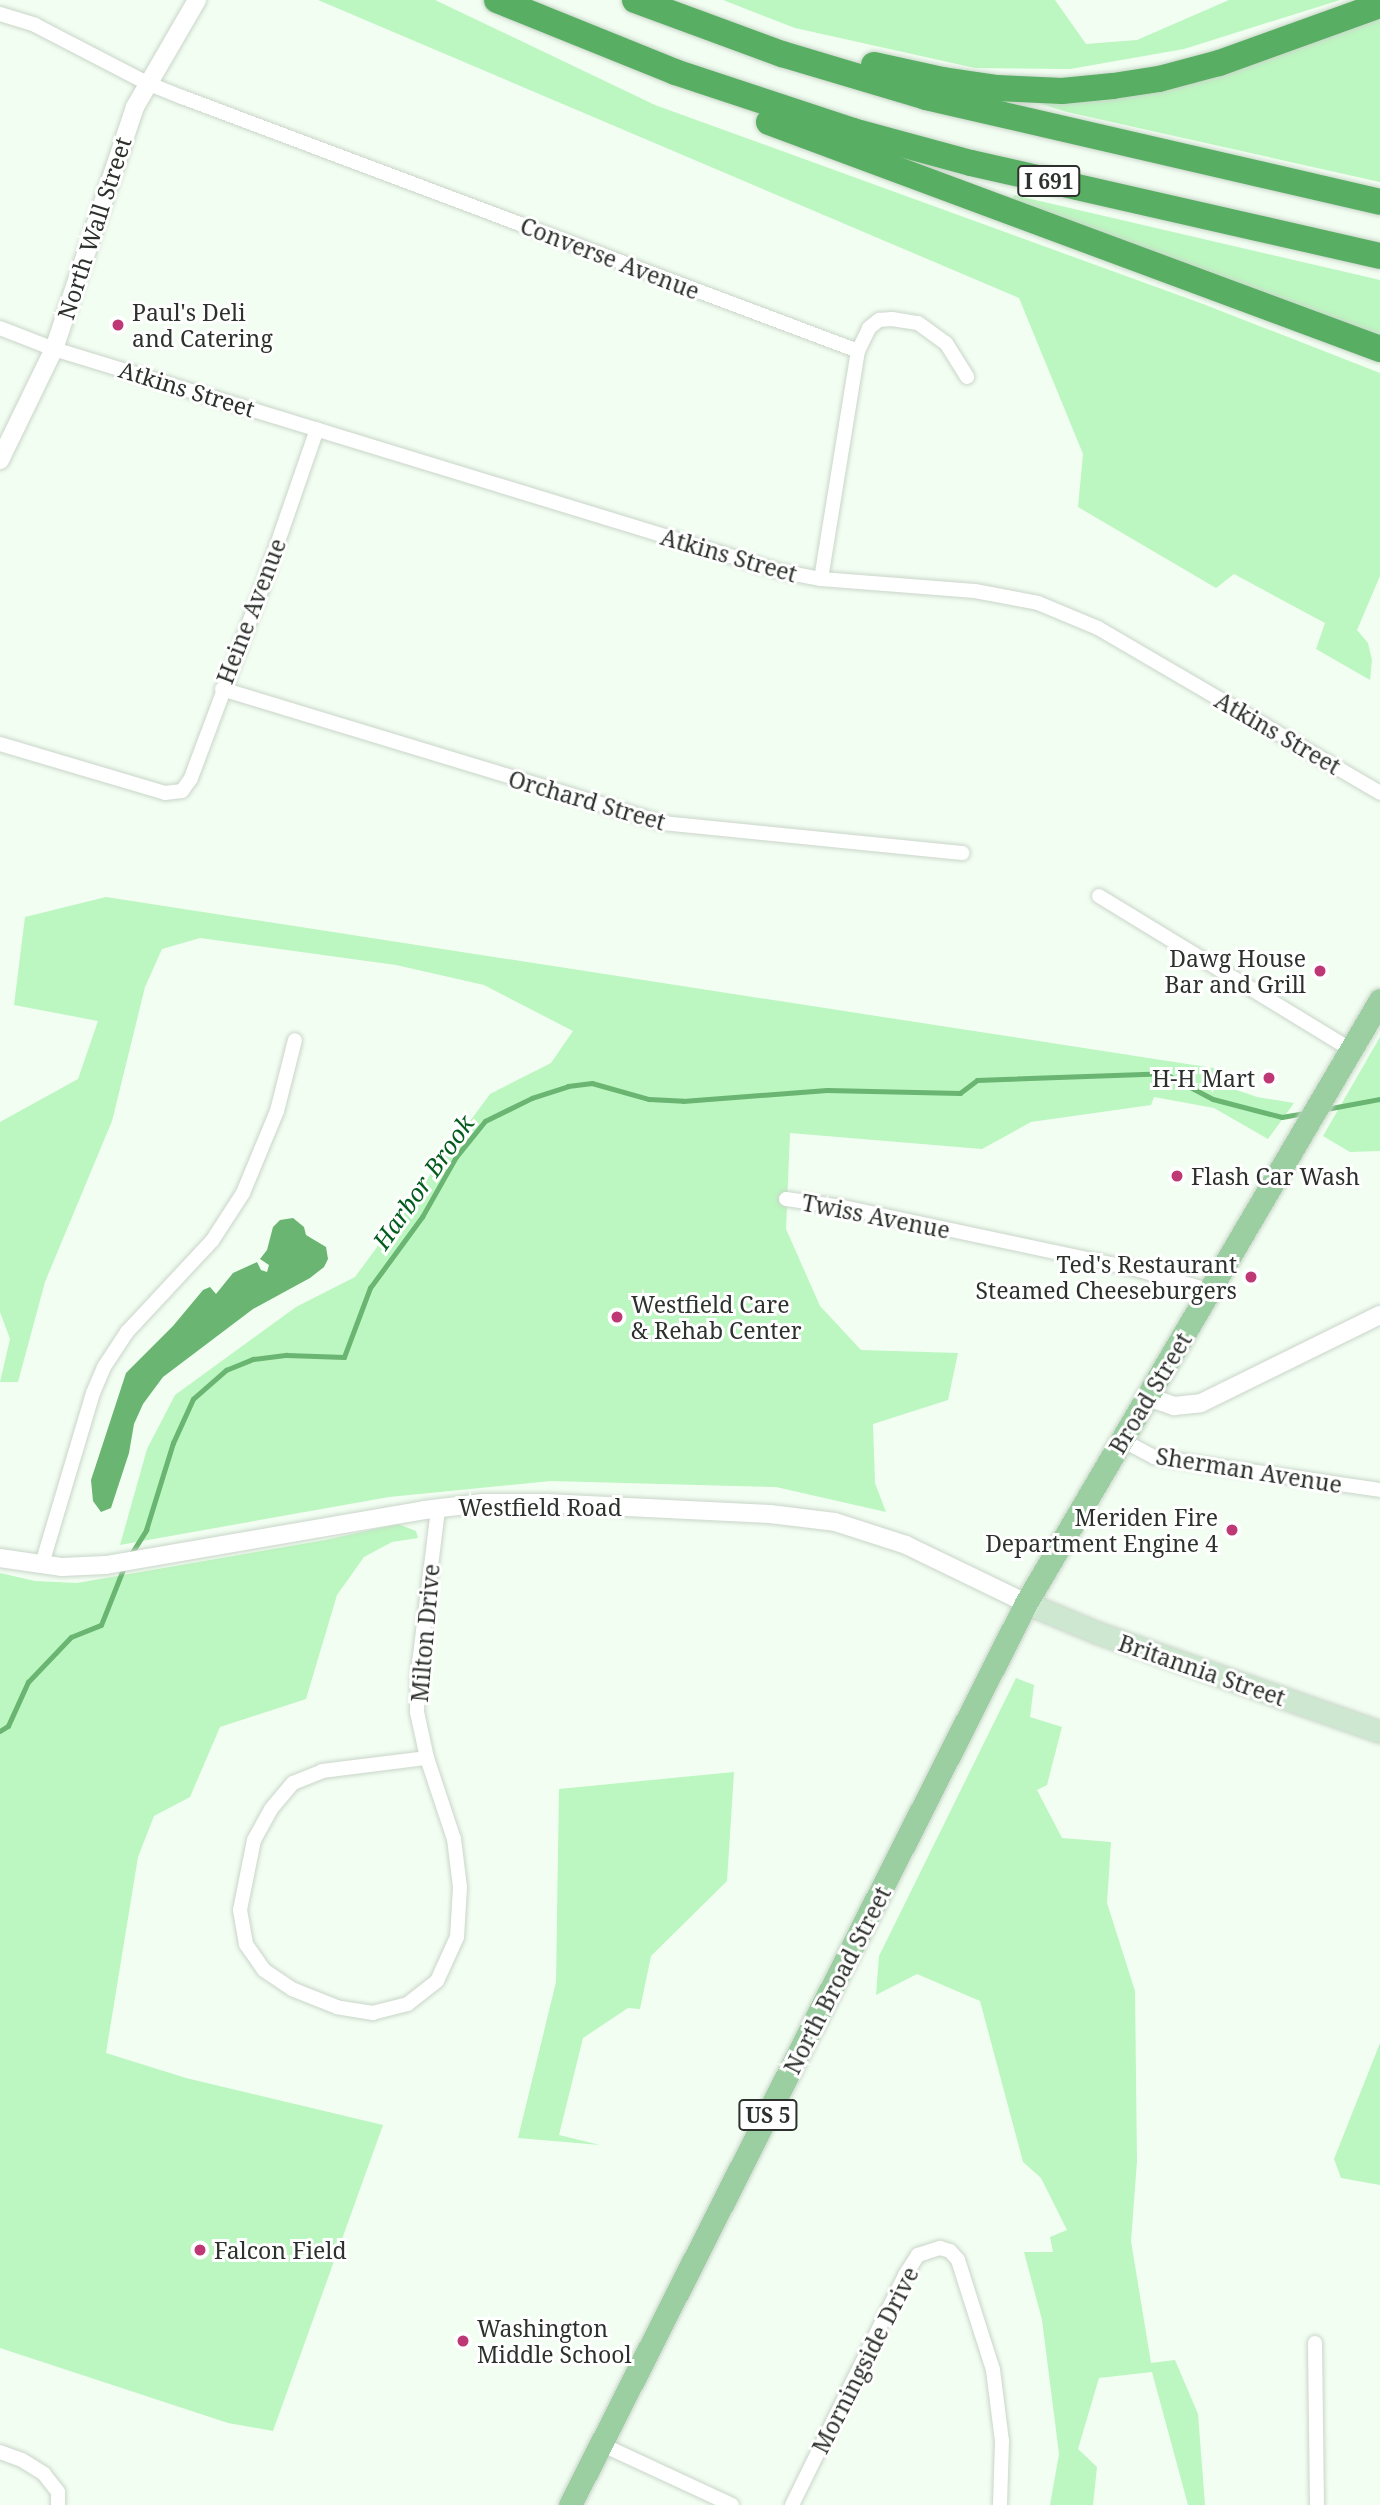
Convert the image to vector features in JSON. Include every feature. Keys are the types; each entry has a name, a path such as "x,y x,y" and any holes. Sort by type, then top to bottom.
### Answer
{"highway":[{"name":"I 691","path":"497,0 722,89 828,124 960,160 1380,256"},
{"name":"I 691","path":"635,0 796,58 978,110 1380,202"},
{"path":"796,58 847,58 934,79 997,88 1094,89 1191,72 1380,5"},
{"path":"722,89 752,114 778,126 1380,349"}],"main road":[{"name":"Broad Street","path":"1026,1604 1380,1000"},
{"name":"North Broad Street","path":"570,2505 603,2445 1026,1604"},
{"name":"Britannia Street","path":"1026,1604 1098,1633 1380,1732"}],"street":[{"name":"North Wall Street","path":"0,460 54,349 135,107 197,0"},
{"name":"Converse Avenue","path":"0,14 52,33 147,83 858,351"},
{"path":"821,579 858,351 869,328 879,320 892,318 918,323 946,343 967,377"},
{"name":"Atkins Street","path":"0,328 54,349 738,560 821,579 997,594 1066,612 1380,793"},
{"name":"Heine Avenue","path":"0,744 165,793 182,791 191,778 222,689 262,588 317,429"},
{"name":"Orchard Street","path":"222,689 662,823 964,853"},
{"path":"1099,896 1351,1049"},
{"path":"42,1564 93,1393 104,1367 127,1332 212,1241 243,1193 277,1111 295,1040"},
{"name":"Twiss Avenue","path":"786,1199 843,1207 1139,1270 1211,1291"},
{"path":"1148,1397 1174,1406 1201,1403 1380,1315"},
{"name":"Sherman Avenue","path":"1122,1440 1154,1457 1380,1490"},
{"name":"Westfield Road","path":"0,1558 42,1564 106,1565 438,1508 513,1502 771,1514 823,1519 906,1545 1026,1604"},
{"name":"Milton Drive","path":"427,1758 322,1771 293,1783 271,1809 254,1840 240,1910 246,1944 264,1970 292,1989 337,2007 373,2013 408,2004 437,1981 457,1937 460,1887 454,1839 427,1758 417,1712 418,1672 438,1508"},
{"name":"Morningside Drive","path":"792,2505 905,2275 918,2255 940,2248 950,2251 958,2260 993,2370 1002,2441 1000,2505"},
{"path":"1315,2343 1317,2505"},
{"path":"603,2445 732,2505"},
{"path":"0,2452 22,2460 44,2474 58,2492 58,2505"}],"shaded area":[{"path":"318,0 435,0 655,105 1203,304 1380,373 1380,576 1357,630 1368,643 1372,660 1370,680 1316,649 1325,623 1234,574 1216,588 1078,507 1083,454 1019,298"},
{"path":"723,0 1055,0 1086,44 1137,40 1229,0 1340,0 1184,49 1070,69 975,68 795,28"},
{"path":"1380,15 1380,182 1067,112 1025,99"},
{"path":"1014,195 1380,280 1380,340 1011,204"},
{"path":"106,897 1226,1070 1222,1085 1257,1097 1294,1103 1268,1139 1214,1108 1154,1097 1151,1105 1031,1122 982,1149 790,1133 786,1229 820,1306 861,1350 958,1353 948,1400 873,1424 875,1483 886,1512 776,1487 551,1481 389,1497 120,1545 147,1449 175,1395 296,1307 355,1277 490,1094 551,1063 573,1031 484,985 396,965 200,938 162,949 145,987 112,1121 45,1282 18,1382 0,1382 10,1339 0,1312 0,1122 78,1079 98,1021 14,1005 25,917"},
{"path":"1380,1037 1380,1151 1350,1152 1323,1136"},
{"path":"293,1218 304,1227 306,1235 326,1247 328,1259 324,1267 310,1278 253,1309 163,1377 143,1404 134,1424 129,1453 111,1508 101,1512 93,1501 91,1480 126,1373 173,1326 203,1290 210,1287 216,1294 233,1273 257,1262 261,1270 267,1272 269,1265 260,1259 267,1250 273,1227 280,1220"},
{"name":"Falcon Field","path":"398,1524 416,1531 418,1538 392,1542 364,1557 337,1595 306,1699 220,1727 190,1797 154,1816 138,1857 106,2053 186,2078 383,2125 273,2431 228,2423 0,2348 0,1573 35,1581 77,1583 325,1540"},
{"path":"1016,1678 1034,1685 1030,1717 1062,1727 1047,1785 1037,1790 1062,1838 1111,1842 1107,1903 1135,1991 1137,2161 1131,2241 1151,2363 1175,2360 1198,2414 1205,2505 1188,2505 1152,2372 1099,2378 1078,2449 1097,2467 1093,2505 1050,2505 1059,2454 1042,2320 1024,2252 1053,2252 1050,2237 1067,2230 1041,2178 1023,2162 980,2001 917,1974 876,1995 879,1956"},
{"path":"734,1772 727,1881 651,1956 640,2009 628,2008 583,2038 559,2135 600,2145 518,2138 556,1982 559,1789"},
{"path":"1380,2043 1380,2185 1341,2178 1334,2159"}],"waterway":[{"name":"Harbor Brook","path":"130,1556 146,1530 173,1443 193,1399 226,1370 253,1359 287,1355 344,1357 370,1288 422,1217 456,1157 485,1121 532,1098 568,1086 592,1083 649,1099 683,1101 827,1090 960,1093 977,1080 1164,1073 1213,1099 1282,1117 1304,1113"},
{"name":"Harbor Brook","path":"1326,1109 1380,1099"},
{"name":"Harbor Brook","path":"0,1731 8,1726 28,1682 71,1637 101,1625 124,1567"}],"place":[{"name":"Paul's Deli and Catering","path":"118,325"},
{"name":"Dawg House Bar and Grill","path":"1320,971"},
{"name":"H-H Mart","path":"1269,1078"},
{"name":"Flash Car Wash","path":"1177,1176"},
{"name":"Ted's Restaurant Steamed Cheeseburgers","path":"1251,1277"},
{"name":"Westfield Care & Rehab Center","path":"617,1317"},
{"name":"Meriden Fire Department Engine 4","path":"1232,1530"},
{"name":"Falcon Field","path":"200,2250"},
{"name":"Washington Middle School","path":"463,2341"}]}
